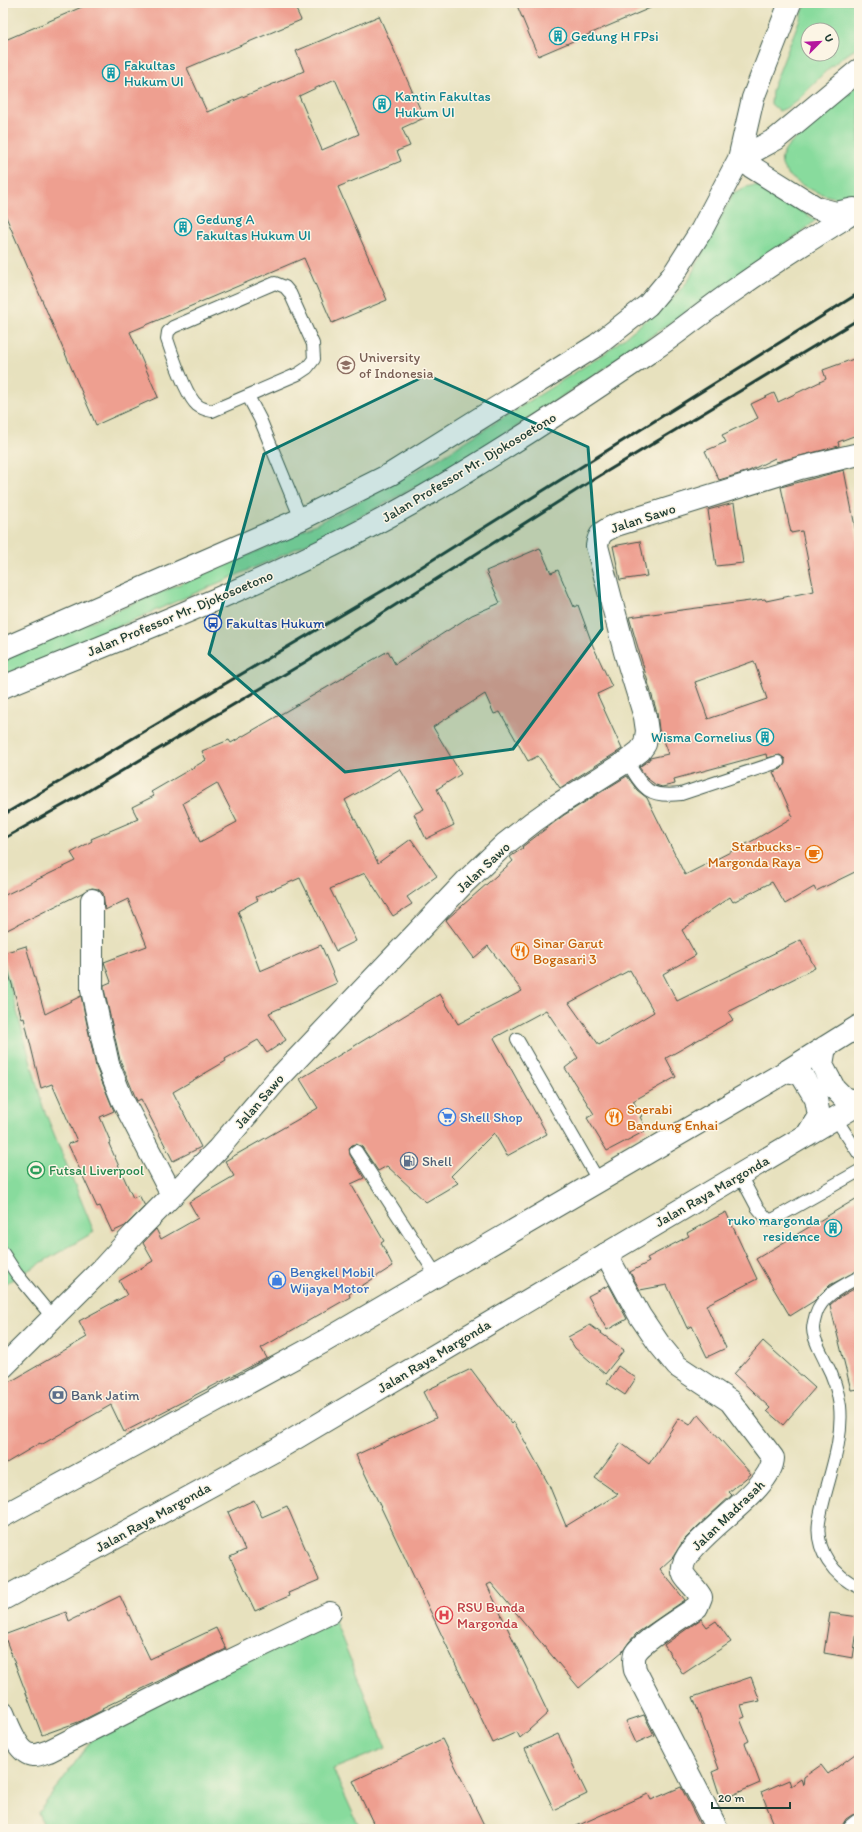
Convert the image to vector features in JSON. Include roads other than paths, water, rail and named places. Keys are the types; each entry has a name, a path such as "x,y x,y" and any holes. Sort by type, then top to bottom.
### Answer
{"street":[{"path":"4,644 301,519 391,474 430,451 597,345 648,305 673,275 701,231 739,159 753,98 790,3"},
{"path":"739,159 776,139 859,70"},
{"path":"739,159 817,208 836,213 859,208"},
{"name":"Jalan Professor Mr. Djokosoetono","path":"3,687 228,594 332,545 406,507 498,452 653,350 739,287 859,208"},
{"name":"Jalan Sawo","path":"3,1367 218,1149 276,1081 351,1000 465,882 506,844 533,822 627,761 645,744 647,731 645,717 625,652 597,546 599,536 616,525 800,468 859,454"},
{"path":"92,900 92,990 108,1064 122,1098 172,1195"},
{"path":"3,1516 323,1342 787,1071 859,1026"},
{"path":"825,1047 822,1065 834,1088 845,1099 859,1102"},
{"path":"787,1071 801,1074 816,1099 819,1116 807,1135"},
{"name":"Jalan Raya Margonda","path":"3,1599 274,1451 836,1119 859,1102"},
{"name":"Jalan Madrasah","path":"606,1254 640,1316 659,1344 677,1366 730,1401 773,1458 772,1466 768,1475 744,1501 691,1549 683,1562 684,1574 701,1597 697,1607 644,1644 636,1653 634,1661 635,1670 717,1829"},
{"path":"3,1713 13,1736 26,1751 33,1755 49,1752 186,1682 330,1613"},
{"path":"854,1829 859,1825"}],"lane":[{"path":"275,283 285,287 293,299 313,344 314,359 307,368 298,374 248,396 212,411 204,409 196,404 190,395 172,354 167,339 168,332 173,327 275,283"},
{"path":"248,396 260,419 301,519"},
{"path":"627,761 643,787 650,792 664,795 681,794 778,762"},
{"path":"517,1039 598,1180"},
{"path":"836,1119 859,1154"},
{"path":"356,1151 437,1276"},
{"path":"740,1175 757,1207 768,1220 774,1219 859,1171"},
{"path":"3,1253 16,1273 53,1318"},
{"path":"859,1277 831,1292 817,1312 813,1329 818,1346 835,1384 840,1406 840,1431 819,1523 820,1541 827,1559 836,1574 859,1588"}],"railway":[{"path":"3,815 394,584 859,293"},
{"path":"3,839 76,798 307,661 596,478 859,319"}],"place":[{"name":"Gedung H FPsi","path":"558,36"},
{"name":"Fakultas Hukum UI","path":"111,73"},
{"name":"Kantin Fakultas Hukum UI","path":"382,104"},
{"name":"Gedung A Fakultas Hukum UI","path":"183,227"},
{"name":"University of Indonesia","path":"346,365"},
{"name":"Fakultas Hukum","path":"213,623"},
{"name":"Wisma Cornelius","path":"765,737"},
{"name":"Starbucks - Margonda Raya","path":"814,854"},
{"name":"Sinar Garut Bogasari 3","path":"520,951"},
{"name":"Shell Shop","path":"447,1117"},
{"name":"Soerabi Bandung Enhai","path":"614,1117"},
{"name":"Shell","path":"409,1161"},
{"name":"Futsal Liverpool","path":"36,1170"},
{"name":"ruko margonda residence","path":"833,1228"},
{"name":"Bengkel Mobil Wijaya Motor","path":"277,1280"},
{"name":"Bank Jatim","path":"58,1395"},
{"name":"RSU Bunda Margonda","path":"444,1615"}]}
